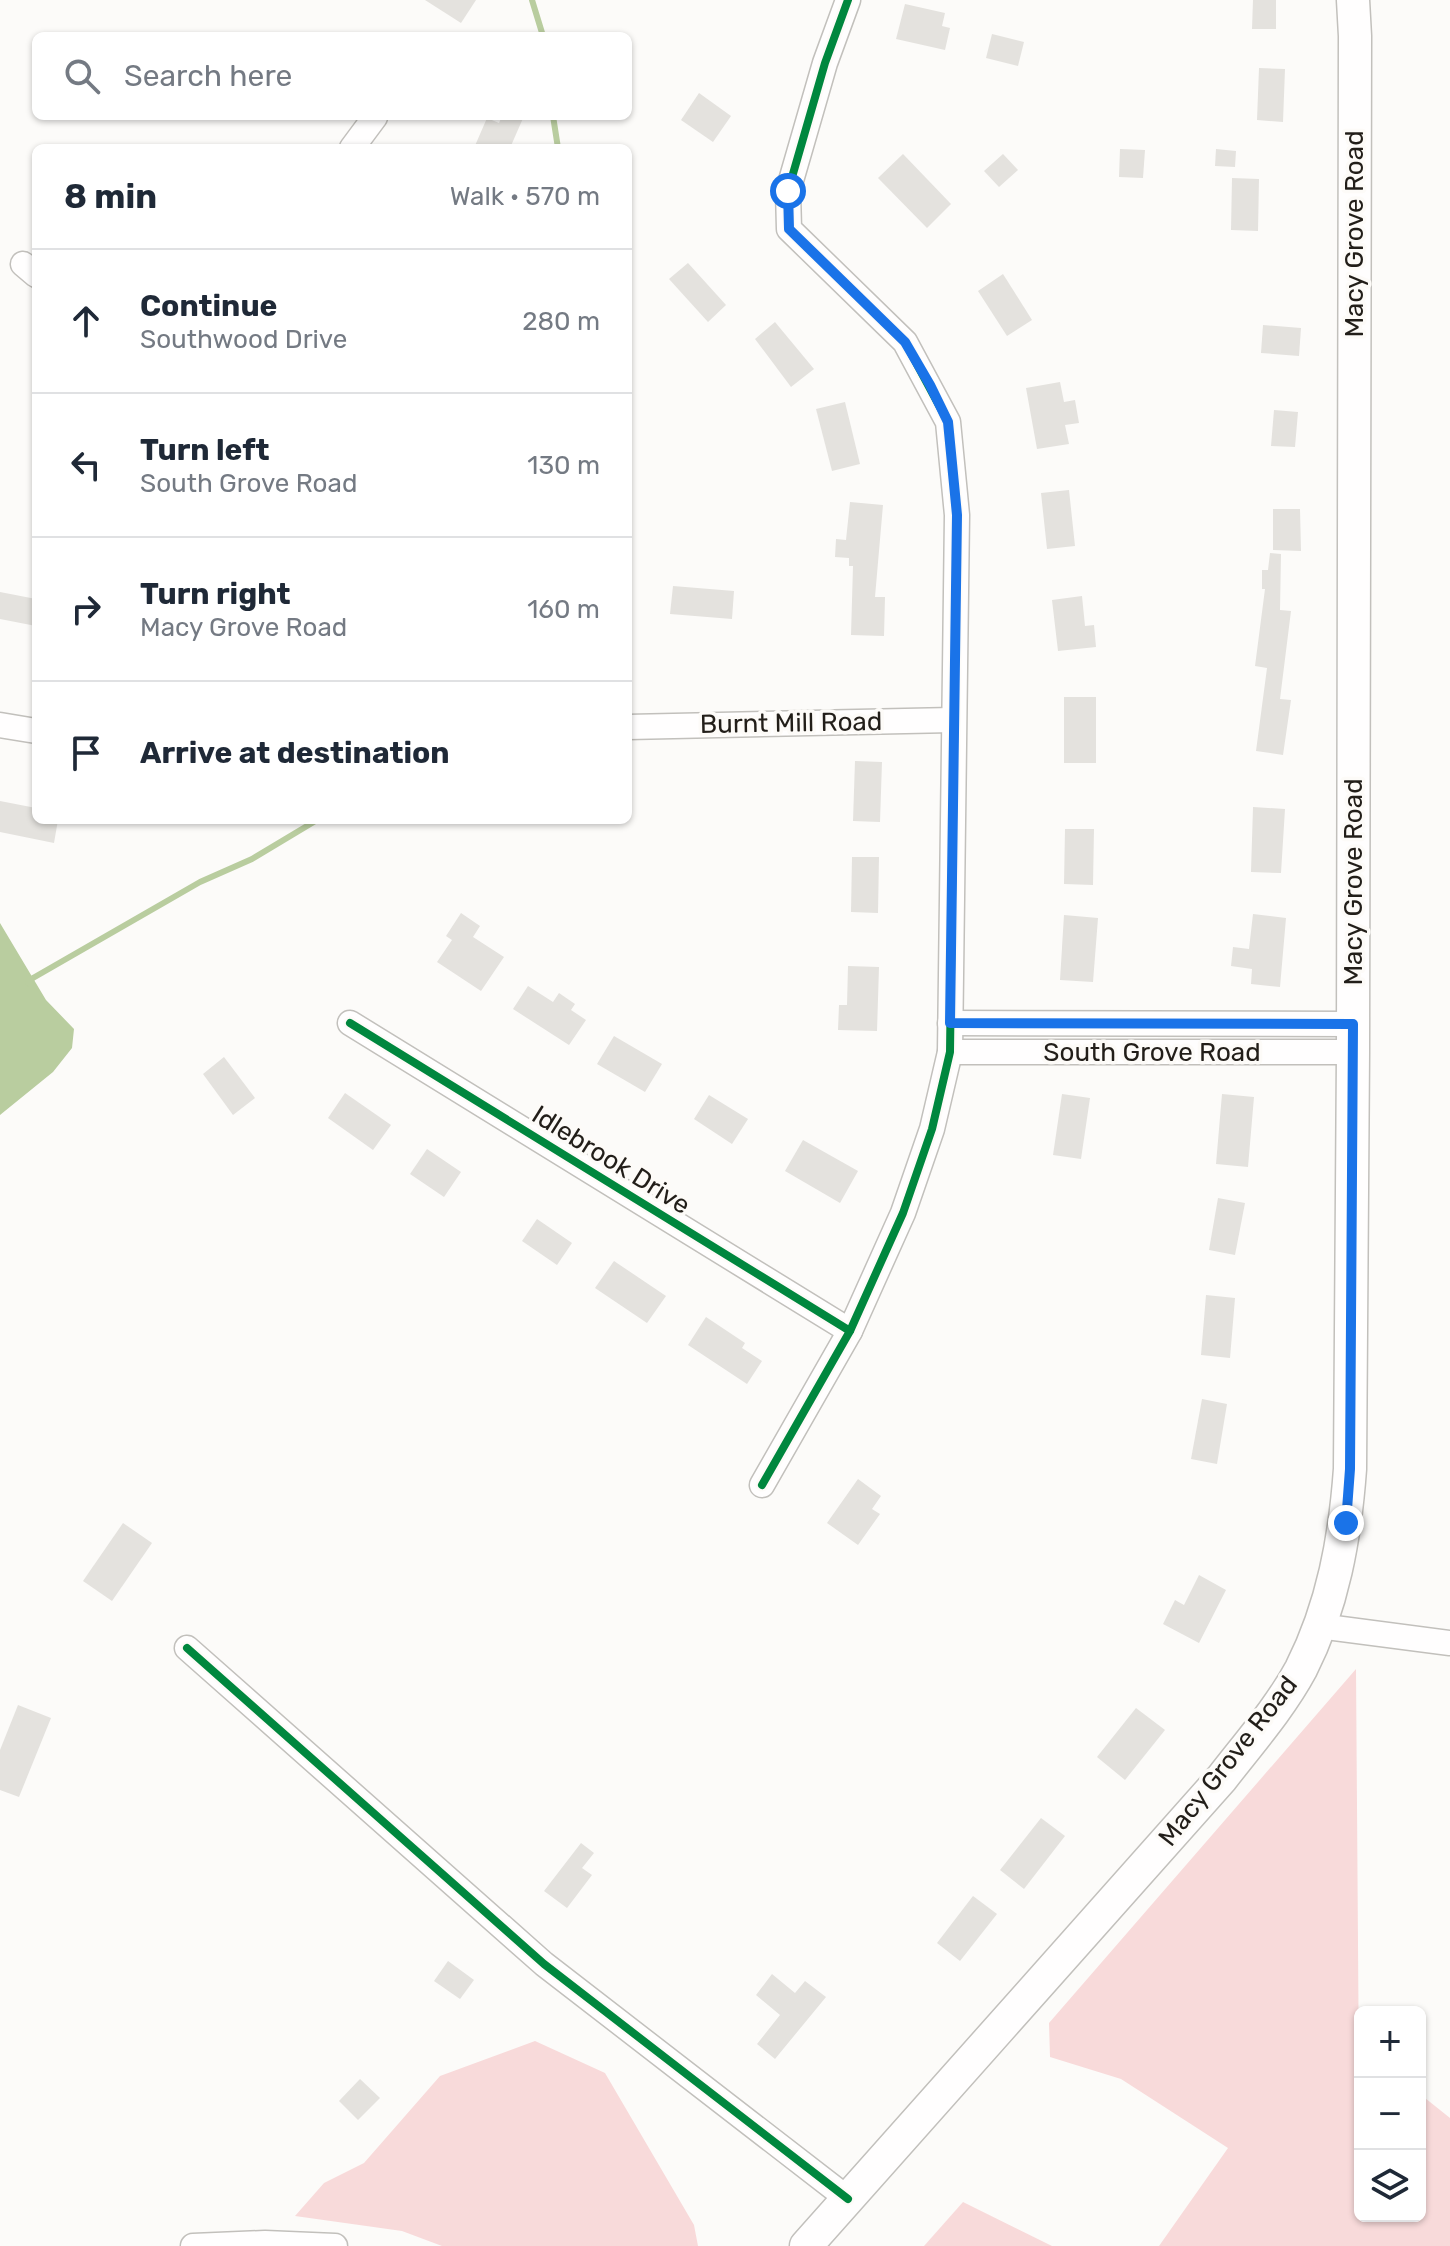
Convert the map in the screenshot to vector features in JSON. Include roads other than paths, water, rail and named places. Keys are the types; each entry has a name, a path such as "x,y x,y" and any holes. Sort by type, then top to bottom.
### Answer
{"main road":[{"name":"Macy Grove Road","path":"806,2246 1222,1778 1300,1671 1336,1574 1346,1523 1350,1469 1353,0"}],"street":[{"path":"762,1485 850,1331 903,1213 932,1129 950,1052 957,515 948,422 905,342 789,229 788,191 825,63 848,0"},
{"path":"355,144 373,120"},
{"name":"Burnt Mill Road","path":"632,727 953,720"},
{"path":"0,725 32,730"},
{"name":"Idlebrook Drive","path":"350,1023 850,1331"},
{"name":"South Grove Road","path":"950,1023 1353,1038"},
{"name":"South Grove Road","path":"950,1052 1353,1038"},
{"path":"1319,1626 1450,1643"},
{"path":"187,1648 544,1964 848,2199"},
{"path":"193,2246 265,2243 335,2246"}],"waterway":[{"path":"532,0 542,32"},
{"path":"554,120 557,144"},
{"path":"28,983 200,882 252,859 310,824"}]}
